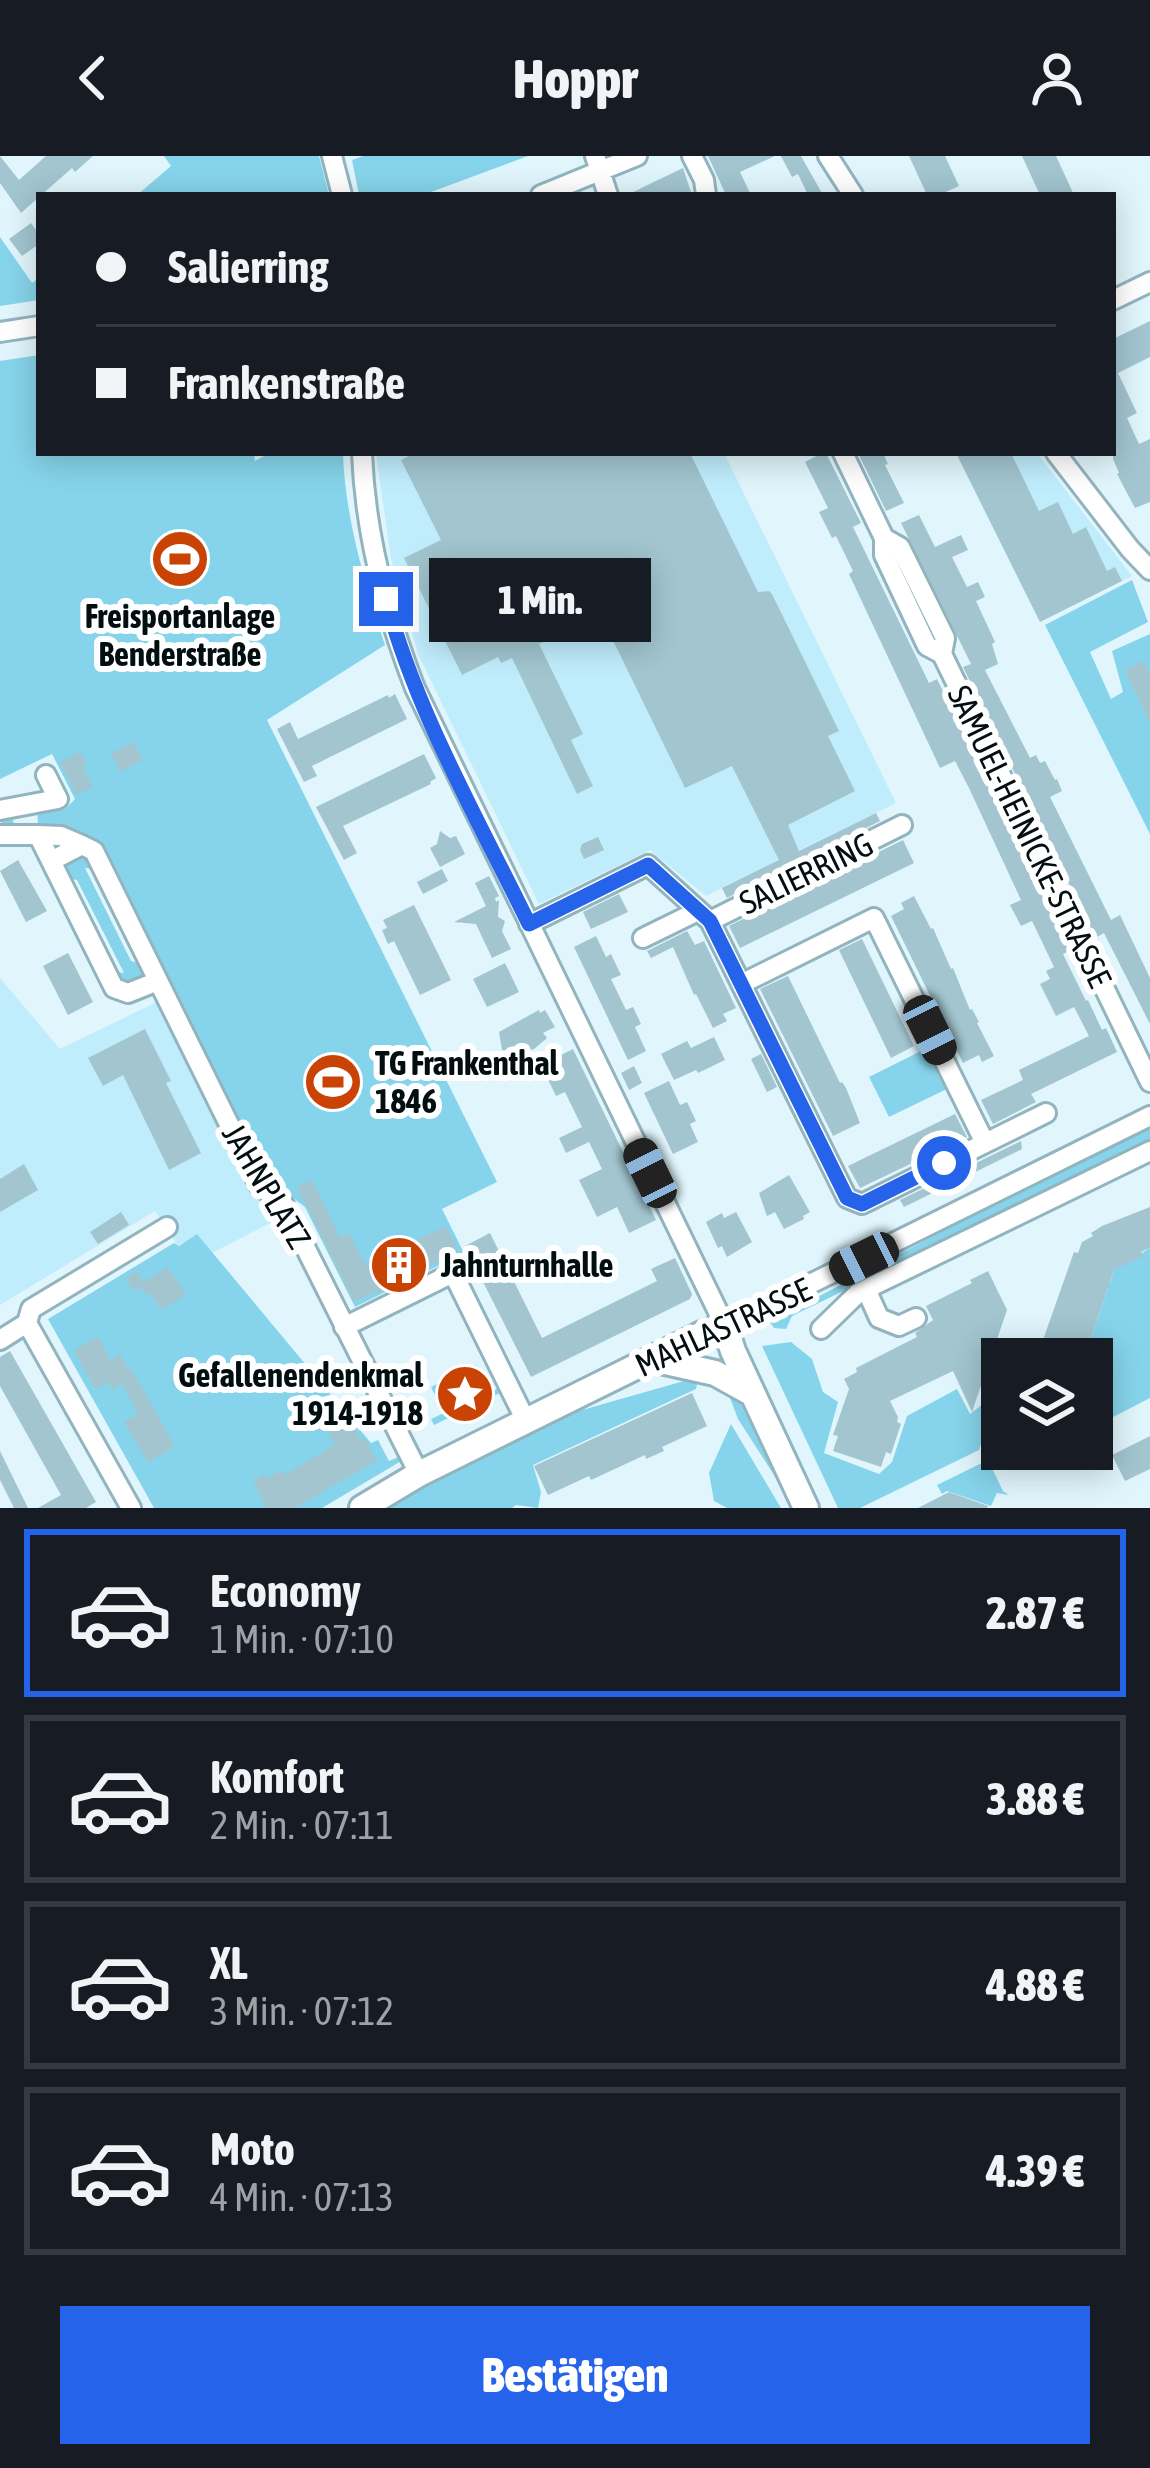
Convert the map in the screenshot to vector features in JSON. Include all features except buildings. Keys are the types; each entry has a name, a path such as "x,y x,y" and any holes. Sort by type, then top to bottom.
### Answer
{"main road":[{"name":"MAHLASTRASSE","path":"362,1508 419,1474 725,1326"},
{"path":"725,1326 806,1508"},
{"path":"652,1359 715,1373 752,1393"}],"street":[{"path":"332,156 341,192"},
{"path":"546,192 597,164 638,156"},
{"path":"692,156 706,192"},
{"path":"828,156 851,192"},
{"path":"1116,298 1150,282"},
{"path":"0,332 36,326"},
{"path":"362,456 375,556 415,688 725,1326"},
{"name":"SAMUEL-HEINICKE-STRASSE","path":"844,456 884,538 900,547 945,638 942,654 1150,1082"},
{"path":"1058,456 1150,570"},
{"path":"0,810 58,799 46,775"},
{"name":"SALIERRING","path":"643,938 704,916 902,825"},
{"path":"0,835 61,836 82,845"},
{"path":"38,835 114,988 128,994 158,980"},
{"path":"51,861 82,845"},
{"name":"JAHNPLATZ","path":"82,845 94,851 259,1185 284,1205 419,1474"},
{"name":"SALIERRING","path":"529,924 648,865 704,916 847,1198 862,1204 1046,1113"},
{"path":"741,984 874,918 985,1143"},
{"name":"MAHLASTRASSE","path":"725,1326 1150,1116"},
{"path":"820,1329 866,1288 1150,1151"},
{"path":"131,1508 28,1323 31,1310 166,1227"},
{"path":"344,1327 452,1273 526,1421"},
{"path":"866,1288 879,1318 899,1326 916,1318"},
{"path":"0,1340 28,1323"}],"shaded area":[{"path":"164,156 319,156 328,192 141,192 171,166"},
{"path":"363,156 528,156 431,192 358,192 352,160"},
{"path":"0,237 32,283 36,280 36,300 0,306"},
{"path":"36,355 36,456 254,456 255,461 264,456 343,456 352,526 385,645 267,720 497,1182 442,1209 464,1253 355,1307 305,1207 266,1177 117,874 97,847 1,828 2,817 12,814 14,826 38,823 37,810 64,810 75,799 52,754 0,779 0,361"},
{"path":"376,456 725,456 896,803 706,896 650,850 539,904 418,654 391,559"},
{"path":"957,456 1039,456 1132,576 1040,622"},
{"path":"1132,580 1148,622 1090,652 1111,699 1123,692 1112,651 1150,634 1150,834 1045,625"},
{"path":"88,855 99,870 85,868 131,961 145,965 145,978 122,987 111,971 124,973 77,880 63,877 63,863"},
{"path":"0,978 60,1049 159,1001 254,1192 282,1217 212,1253 197,1235 178,1246 155,1211 0,1305"},
{"path":"929,1047 949,1088 889,1117 869,1077"},
{"path":"1150,1128 1150,1141 792,1316 786,1329 774,1328 770,1322 989,1207"},
{"path":"197,1234 371,1443 378,1440 389,1461 401,1456 403,1460 322,1508 154,1508 48,1319"},
{"path":"1150,1248 1150,1398 1113,1417 1113,1338 1091,1338 1106,1282 1110,1283 1114,1270"},
{"path":"791,1342 812,1359 823,1392 838,1402 824,1453 879,1474 892,1462 907,1416 957,1389 970,1414 981,1405 979,1450 860,1508 838,1508 762,1346"},
{"path":"476,1365 489,1392 501,1387 504,1391 434,1425 431,1419 444,1413 431,1387"},
{"path":"698,1380 696,1389 533,1465 541,1492 538,1508 385,1508 554,1418"},
{"path":"718,1382 746,1403 783,1489 738,1419"},
{"path":"731,1424 781,1508 727,1508 714,1501 709,1473"},
{"path":"981,1463 981,1470 993,1470 1009,1495 997,1493 991,1506 947,1491 942,1494 937,1485"}],"place":[{"name":"Freisportanlage Benderstraße","path":"180,559"},
{"name":"TG Frankenthal 1846","path":"333,1082"},
{"name":"Jahnturnhalle","path":"399,1265"},
{"name":"Gefallenendenkmal 1914-1918","path":"465,1394"}],"route":[{"path":"386,599 415,688 529,924 648,865 710,921 847,1198 862,1204 944,1163"}]}
